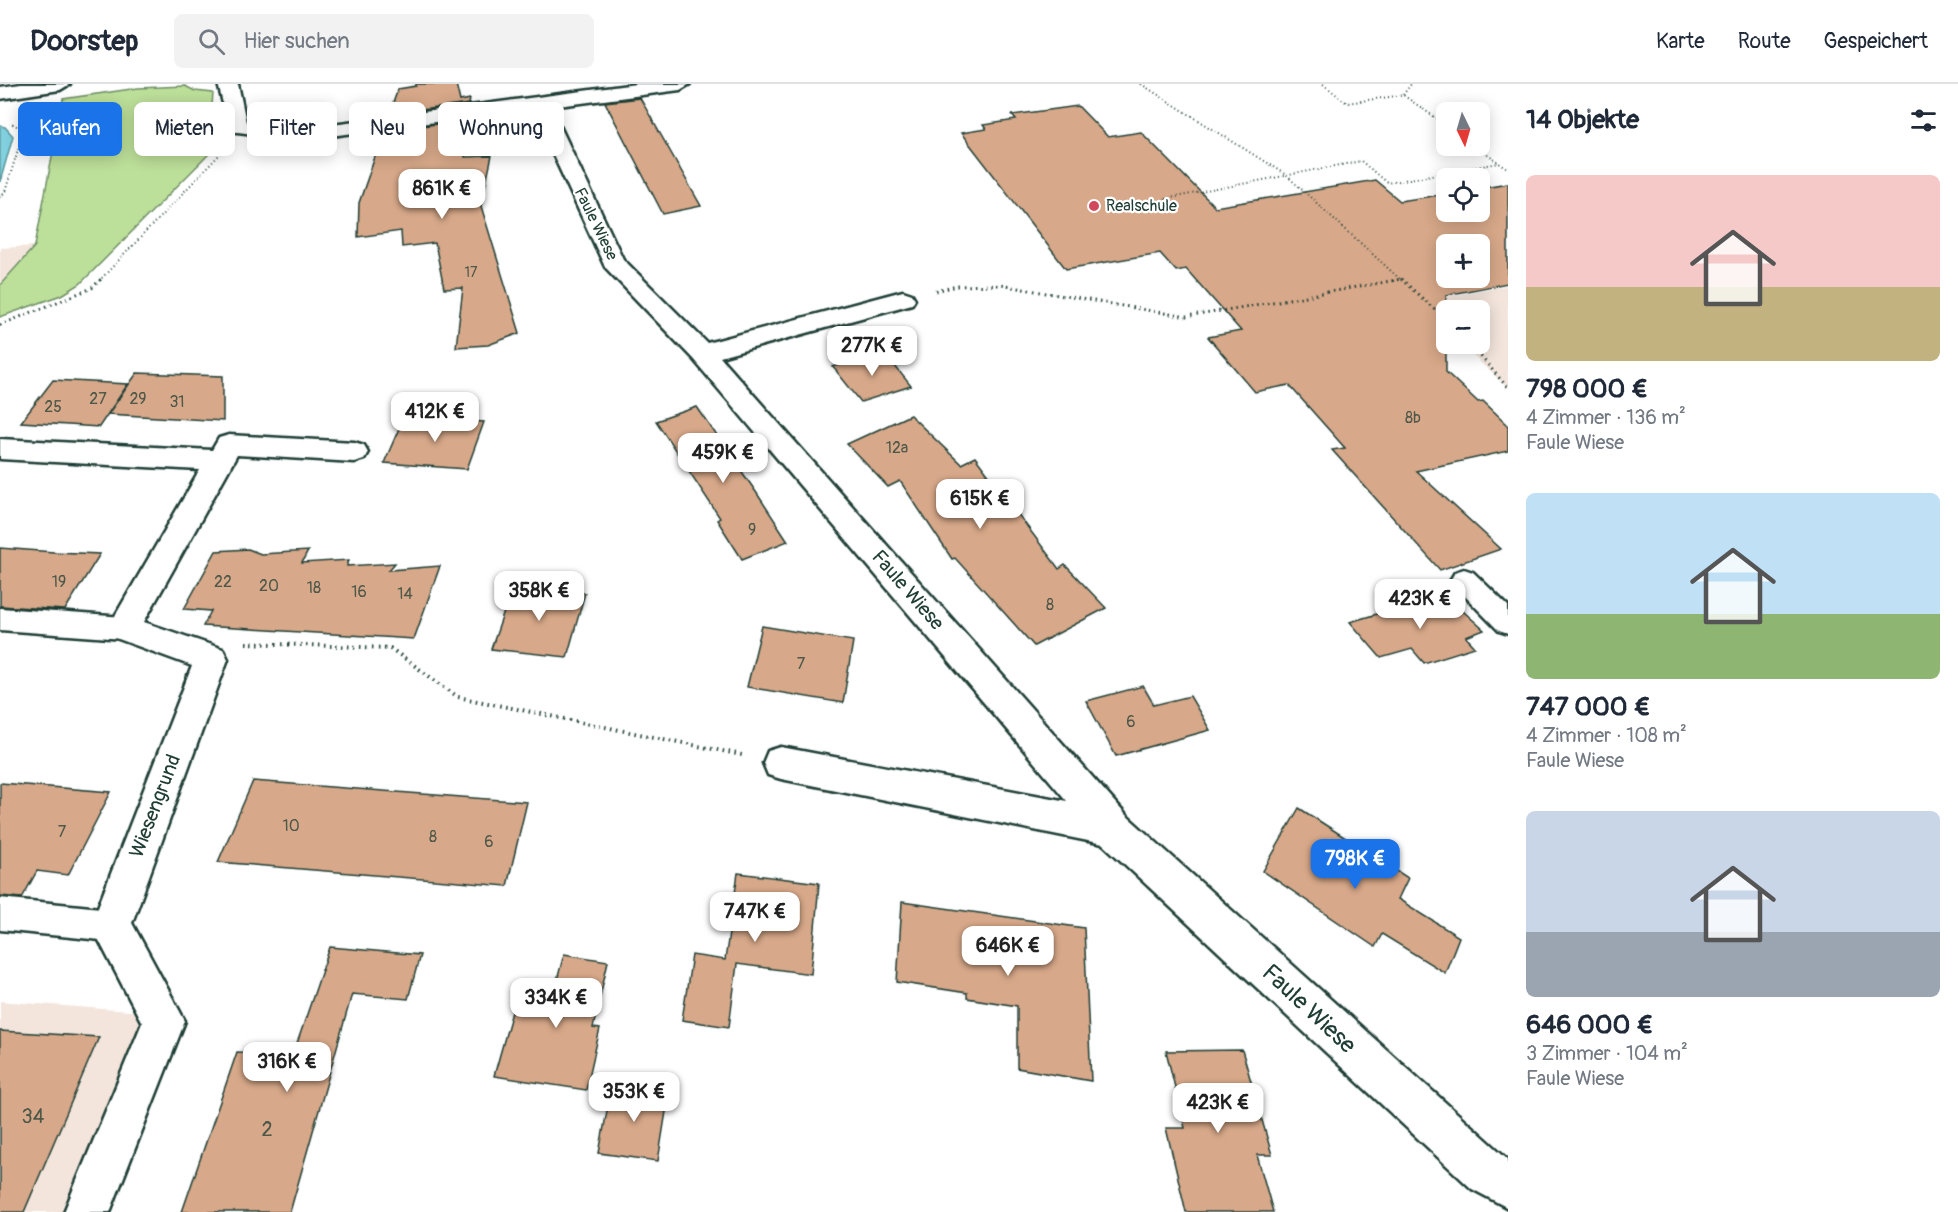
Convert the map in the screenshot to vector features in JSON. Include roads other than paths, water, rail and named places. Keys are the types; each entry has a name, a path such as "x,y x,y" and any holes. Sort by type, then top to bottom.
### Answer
{"street":[{"path":"0,93 60,84"},
{"path":"228,84 237,127 302,134 438,117"},
{"path":"560,102 680,84"},
{"name":"Faule Wiese","path":"564,156 613,262 702,353 1113,828 1488,1173 1508,1185"},
{"path":"702,353 903,298"},
{"path":"124,628 229,445 354,452"},
{"path":"0,448 220,461"},
{"name":"Wiesengrund","path":"111,925 211,659 124,628"},
{"path":"781,763 1113,828"},
{"path":"87,1212 164,1021 111,925"}],"lane":[{"path":"1464,579 1508,622"},
{"path":"0,619 124,628"},
{"path":"0,914 111,925"}],"water":[{"path":"0,126 5,127 13,136 0,182"}],"place":[{"name":"Realschule","path":"1094,206"}]}
